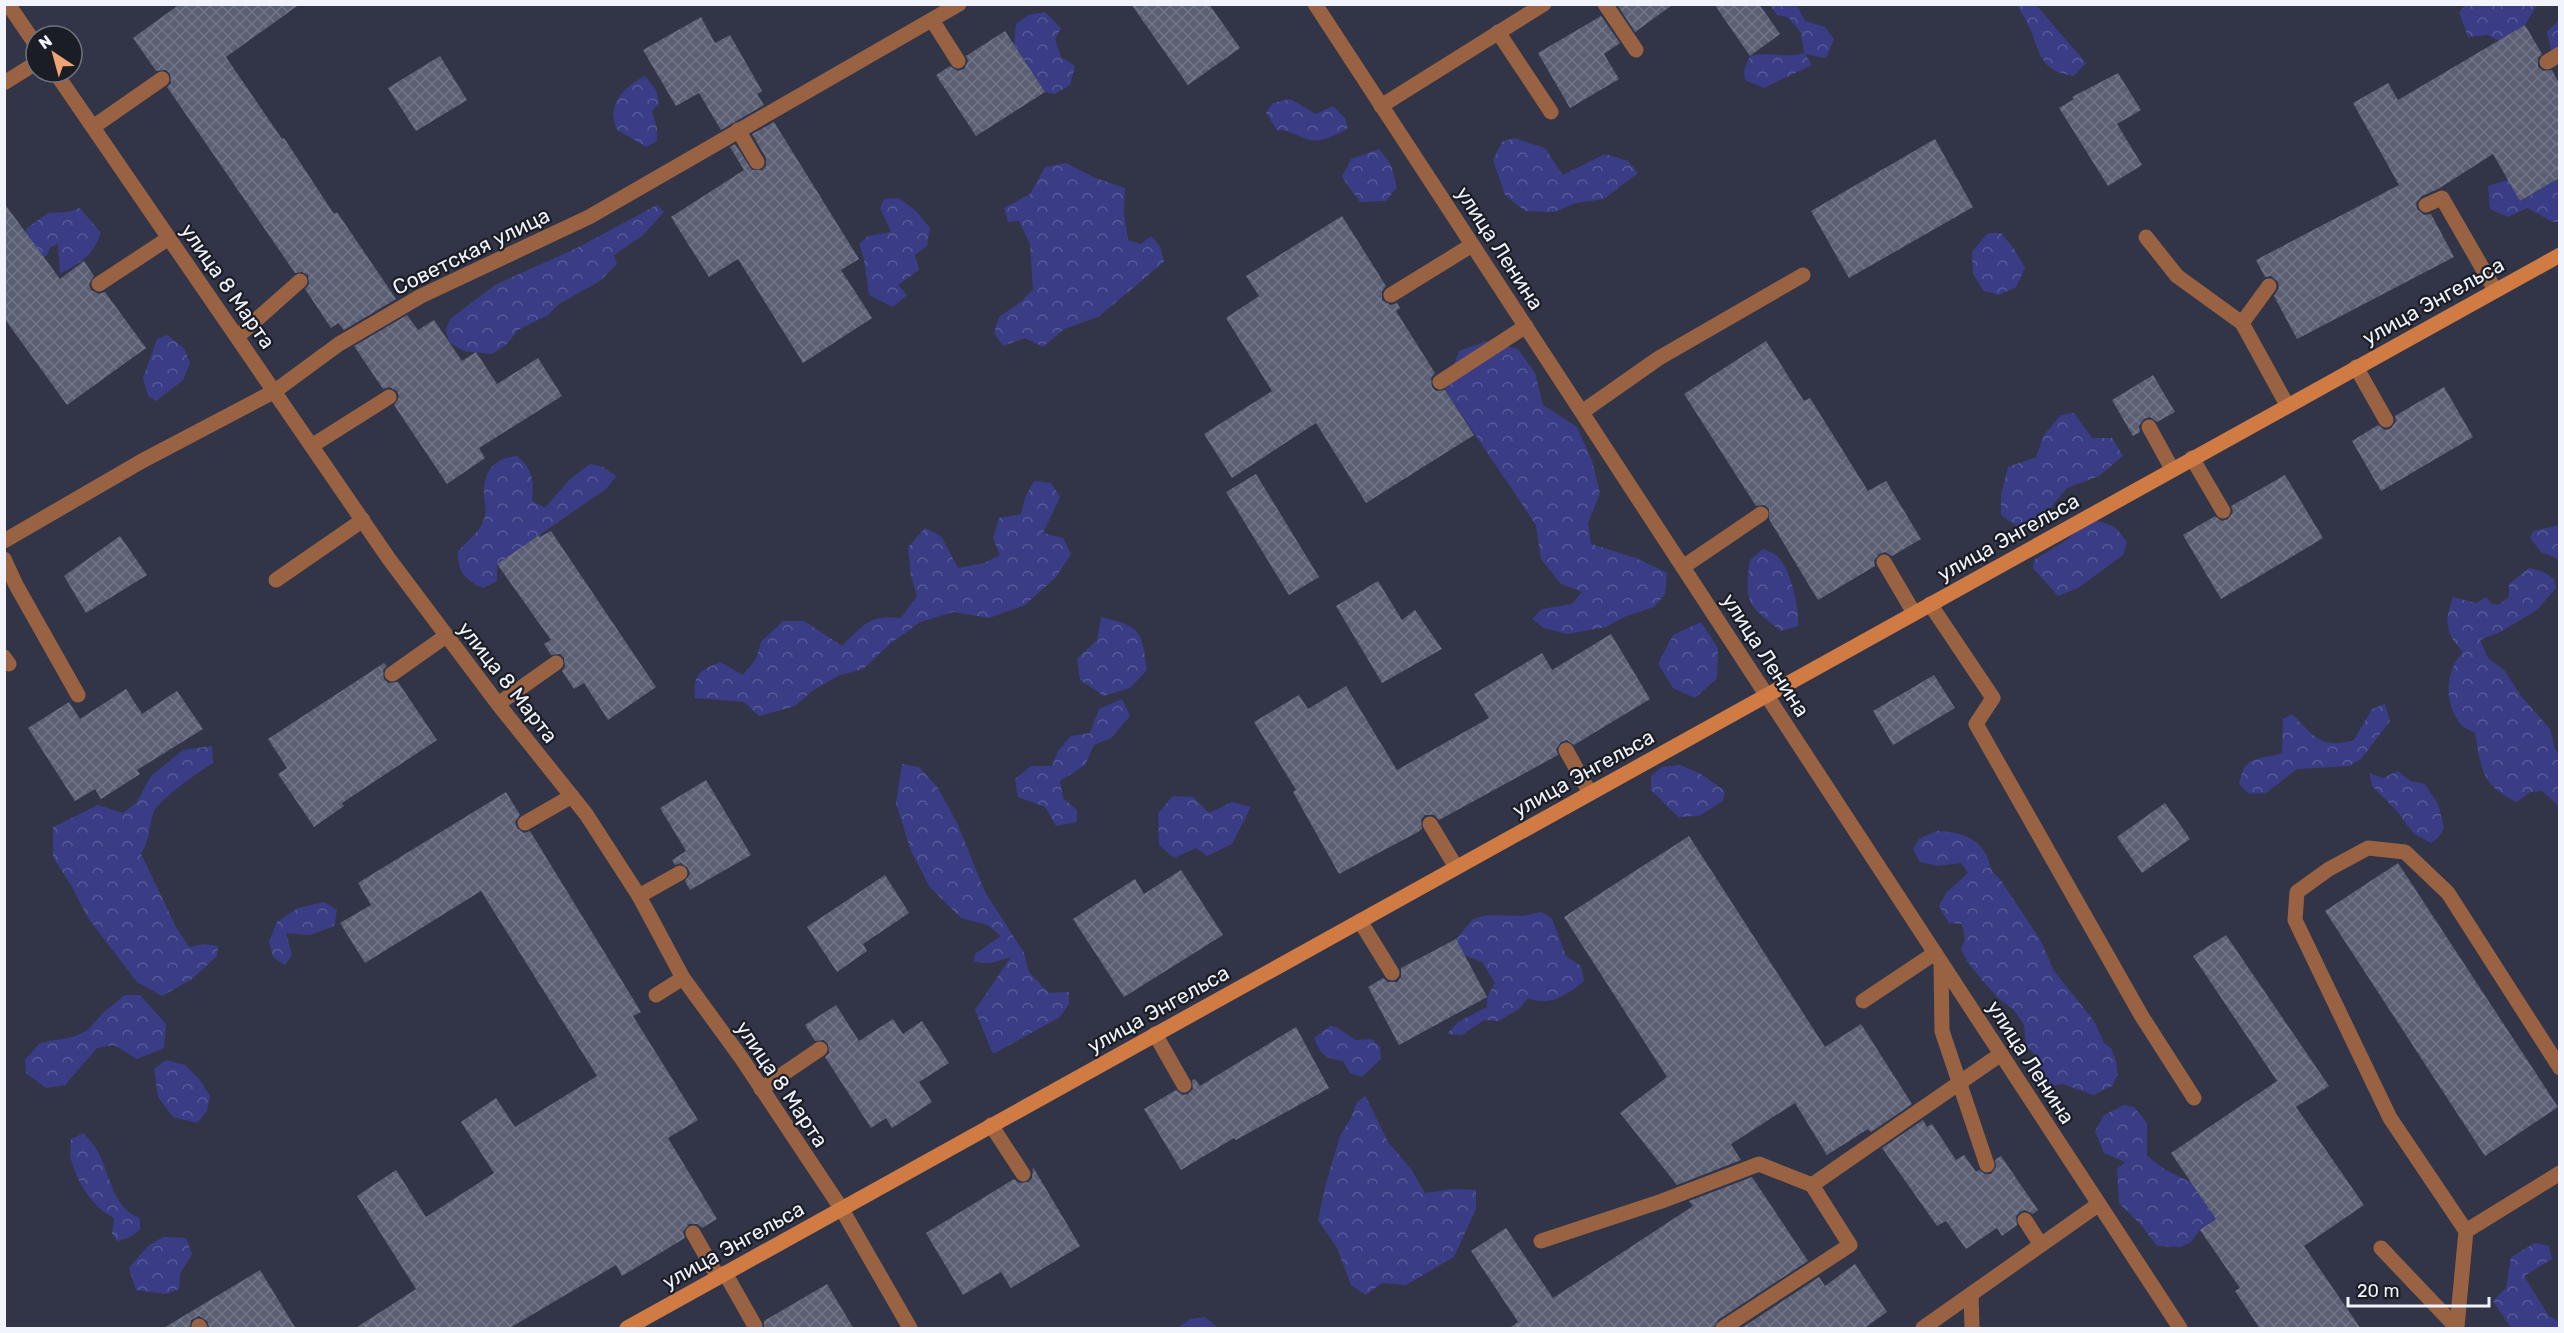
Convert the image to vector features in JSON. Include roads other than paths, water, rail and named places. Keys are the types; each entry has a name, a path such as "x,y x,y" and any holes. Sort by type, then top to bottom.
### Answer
{"street":[{"path":"8,4 24,27"},
{"name":"Советская улица","path":"4,541 142,461 275,391 339,344 421,296 589,217 959,4"},
{"name":"улица Ленина","path":"1315,4 2180,1329"},
{"path":"1382,106 1544,4"},
{"path":"1605,4 1636,50"},
{"path":"932,20 958,61"},
{"path":"1498,32 1551,112"},
{"path":"4,83 24,70"},
{"path":"93,127 162,79"},
{"name":"улица 8 Марта","path":"63,84 363,520 446,636 572,796 639,896 682,978 761,1089 841,1208 910,1329"},
{"path":"738,130 757,162"},
{"path":"2426,205 2442,198 2495,290"},
{"path":"2146,237 2177,276 2242,323 2288,405"},
{"path":"99,284 169,238"},
{"path":"1392,295 1472,245"},
{"name":"улица Энгельса","path":"627,1329 643,1325 721,1275 2559,255"},
{"path":"1582,412 1659,358 1803,275"},
{"path":"237,337 300,281"},
{"path":"2242,323 2269,286"},
{"path":"1440,382 1526,326"},
{"path":"2356,367 2386,420"},
{"path":"313,445 389,397"},
{"path":"2149,427 2172,469"},
{"path":"2192,458 2223,511"},
{"path":"1683,567 1761,514"},
{"path":"276,580 363,520"},
{"path":"4,559 16,585 78,695"},
{"path":"1884,562 1914,613"},
{"path":"1930,604 1993,698 1976,724 2141,1015 2194,1098"},
{"path":"392,674 446,636"},
{"path":"498,704 556,663"},
{"path":"1566,750 1590,793"},
{"path":"525,823 572,796"},
{"path":"1431,824 1456,867"},
{"path":"2457,1327 2466,1231 2390,1118 2295,920 2297,892 2329,869 2368,848 2405,852 2448,893 2559,1068"},
{"path":"639,896 680,873"},
{"path":"1360,921 1392,973"},
{"path":"1863,1001 1938,958 1942,1031 1987,1165"},
{"path":"656,995 682,978"},
{"path":"1155,1034 1184,1085"},
{"path":"761,1089 820,1049"},
{"path":"1812,1185 2001,1054"},
{"path":"991,1125 1023,1174"},
{"path":"1541,1241 1662,1201 1759,1164 1812,1185 1850,1245 1723,1329"},
{"path":"2466,1231 2559,1173"},
{"path":"1923,1329 2099,1204"},
{"path":"2025,1220 2041,1245"},
{"path":"693,1233 755,1326"},
{"path":"2381,1248 2457,1327"},
{"path":"1971,1294 1972,1329"}]}
